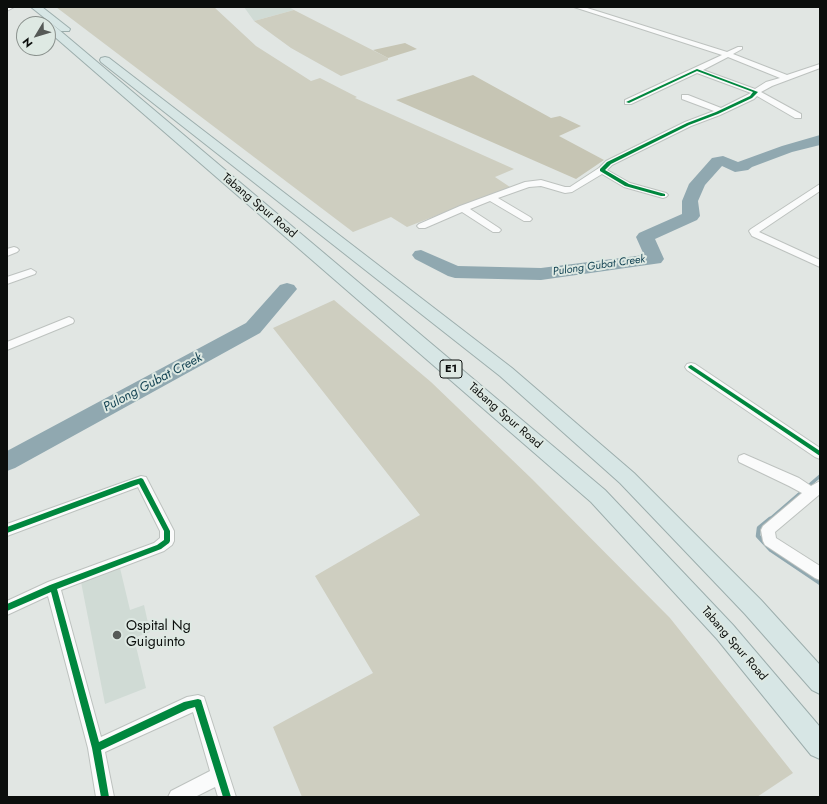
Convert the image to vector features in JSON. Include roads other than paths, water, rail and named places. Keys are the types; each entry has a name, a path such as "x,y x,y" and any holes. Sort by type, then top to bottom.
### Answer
{"highway":[{"path":"25,7 36,16"},
{"name":"Tabang Spur Road","path":"36,7 506,372 627,478 753,607 820,682"},
{"name":"Tabang Spur Road","path":"56,33 598,496 725,632 820,746"}],"street":[{"path":"7,9 11,7"},
{"path":"576,7 684,39 728,54 787,78"},
{"path":"628,102 740,48"},
{"path":"422,226 463,208 528,184 541,183 565,190 572,189 602,170 610,163 688,124 751,97 769,84 820,66"},
{"path":"697,70 756,92 798,116"},
{"path":"685,97 721,111"},
{"path":"602,170 627,185 663,195"},
{"path":"820,187 754,232 755,234 820,264"},
{"path":"491,198 527,219"},
{"path":"463,208 496,230"},
{"path":"810,260 820,253"},
{"path":"7,281 31,272"},
{"path":"7,346 69,321"},
{"path":"691,367 820,454"},
{"path":"744,459 794,482 816,489"},
{"path":"7,530 140,481 167,530 167,540 159,547 53,587 7,608"},
{"path":"816,489 768,530 770,541 820,574"},
{"path":"53,587 96,748 105,797"},
{"path":"96,748 187,705 198,703 227,797"},
{"path":"177,797 220,775"}],"waterway":[{"name":"Pulong Gubat Creek","path":"421,255 455,272 541,274 655,259 645,237 691,216 690,201 697,184 718,161 723,161 735,167 742,167 746,164 787,149 820,140"},
{"name":"Pulong Gubat Creek","path":"7,462 253,328 287,289"},
{"path":"769,520 820,476"},
{"path":"770,519 759,528 758,536 771,550 820,583"}],"place":[{"name":"Ospital Ng Guiguinto","path":"117,635"}]}
